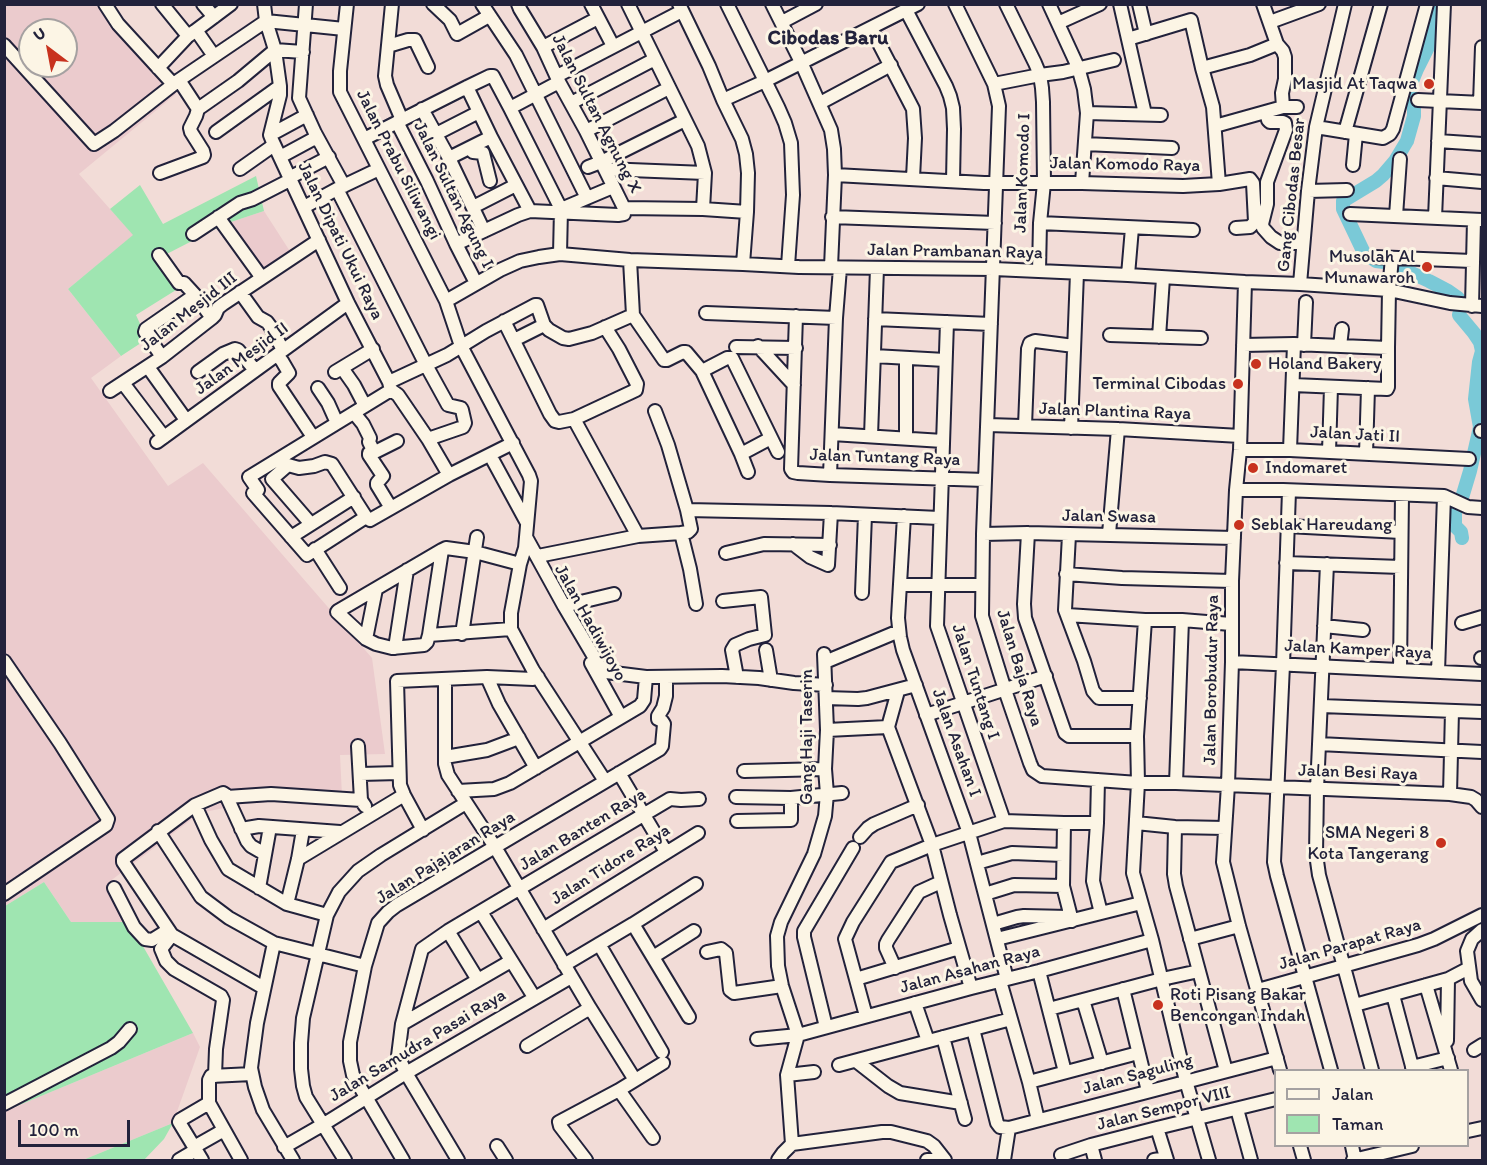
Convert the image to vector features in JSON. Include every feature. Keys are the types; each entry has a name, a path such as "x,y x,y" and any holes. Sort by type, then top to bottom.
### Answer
{"street":[{"path":"105,4 118,24 159,68 176,82 198,109"},
{"path":"203,4 214,17"},
{"path":"159,68 191,34 231,4"},
{"path":"264,4 266,21 275,50 280,86 272,140"},
{"path":"306,4 299,98 426,365 448,406 462,409 465,425 428,439"},
{"name":"Jalan Prabu Siliwangi","path":"347,4 340,92 446,301 461,346 513,443 531,482 526,542 511,613 511,629"},
{"name":"Jalan Sultan Agung I","path":"392,4 385,76 387,85 400,121 476,283"},
{"path":"433,4 450,21 457,34 489,16"},
{"path":"482,4 516,55 587,198"},
{"name":"Jalan Sultan Agnung X","path":"518,4 543,47 624,208"},
{"path":"591,4 613,46"},
{"path":"628,4 698,146 705,172 704,209"},
{"path":"727,4 785,123 791,143 793,195 788,266"},
{"path":"772,4 820,103 831,130 834,149 832,217 836,318 830,475"},
{"path":"782,22 816,4"},
{"name":"Jalan Baja Raya","path":"955,4 994,84 999,106 982,610 983,623 1030,763 1036,773 1042,776 1138,783 1228,785"},
{"name":"Jalan Komodo I","path":"1006,4 1040,75 1043,102 1044,183 1039,271"},
{"path":"1049,4 1078,67 1083,89 1087,113 1082,183"},
{"path":"1058,23 1100,4"},
{"path":"1120,4 1145,114"},
{"path":"1139,4 1146,34"},
{"path":"1263,4 1285,57 1283,107"},
{"path":"1270,22 1319,4"},
{"name":"Gang Cibodas Besar","path":"1300,284 1316,127 1345,4"},
{"path":"1353,165 1350,133 1381,4"},
{"path":"1316,127 1383,138 1391,133 1426,4"},
{"path":"1435,218 1444,4"},
{"path":"164,5 191,34"},
{"path":"723,100 912,7 953,108 953,181"},
{"path":"510,108 680,8 709,66 742,139 746,154 747,212 743,264"},
{"path":"543,47 598,18"},
{"path":"1128,39 1191,20 1213,107 1219,184"},
{"path":"4,45 94,144 176,82 266,21 344,29"},
{"path":"871,28 913,109 915,138 913,178"},
{"path":"191,34 198,33 214,56"},
{"path":"388,46 415,40 428,68"},
{"path":"1202,68 1250,55 1278,44"},
{"path":"1418,100 1481,103 1482,47"},
{"path":"160,173 203,157 203,151 190,128 198,109 238,81 275,50 303,52"},
{"path":"571,103 655,59"},
{"path":"994,84 1114,60"},
{"path":"820,103 891,65"},
{"path":"279,73 301,75"},
{"path":"364,139 493,76 561,211 560,254"},
{"path":"216,132 280,86"},
{"path":"467,87 530,211"},
{"path":"586,131 669,88"},
{"path":"1215,126 1283,107 1297,107"},
{"path":"422,109 449,158 484,231"},
{"path":"436,134 479,112"},
{"path":"1266,112 1270,122 1283,122 1286,130 1267,182 1268,204 1263,228 1280,243 1304,243"},
{"path":"1087,113 1161,115"},
{"path":"240,170 272,140 307,115"},
{"path":"603,165 685,120"},
{"path":"280,157 317,137"},
{"path":"449,158 491,137"},
{"name":"Jalan Dipati Ukui Raya","path":"272,140 348,303 390,386 428,439 449,475"},
{"path":"1438,141 1482,144"},
{"path":"1085,144 1172,148"},
{"path":"469,148 473,152 483,153 490,181"},
{"path":"193,234 240,203 253,199 329,157"},
{"path":"1396,216 1400,159"},
{"path":"588,167 603,165 705,172"},
{"path":"303,207 380,169"},
{"name":"Jalan Komodo Raya","path":"835,175 997,183 1183,186 1252,180 1255,222 1249,227 1236,228"},
{"path":"1436,178 1482,182"},
{"path":"473,207 516,185"},
{"path":"561,211 613,187"},
{"path":"1308,190 1347,190"},
{"path":"456,244 518,214 530,211 618,215 624,214 624,208 747,212"},
{"path":"1350,214 1478,220 1472,261 1474,306"},
{"path":"218,217 262,278"},
{"path":"832,217 995,223"},
{"path":"1040,223 1194,230"},
{"path":"1128,275 1132,228"},
{"name":"Jalan Mesjid III","path":"110,392 162,357 212,318 218,308 240,292 319,240"},
{"name":"Jalan Prambanan Raya","path":"446,301 520,261 560,254 630,260 799,267 994,269 1300,284 1389,290 1474,306"},
{"path":"159,255 179,283 184,283 212,318"},
{"path":"1374,257 1472,261"},
{"path":"1293,385 1384,390 1388,387 1389,290 1392,258"},
{"path":"630,260 633,315 663,360 686,352 702,371 748,472"},
{"path":"871,436 877,268"},
{"path":"1071,428 1077,273"},
{"path":"1159,337 1163,278"},
{"name":"Jalan Borobudur Raya","path":"1245,282 1240,450 1232,581 1228,785 1223,855 1224,869 1239,926 1279,1064"},
{"path":"240,292 258,317 270,326 282,361 289,373 279,383 279,386 313,437"},
{"path":"162,357 145,331 195,295"},
{"path":"1290,450 1293,385 1306,302"},
{"name":"Jalan Mesjid II","path":"123,383 160,440 348,303"},
{"path":"513,443 368,519 309,554 305,554 252,493 249,477 365,406 390,386 536,304 544,326 563,338 569,339 592,333 633,315"},
{"path":"706,313 836,318"},
{"path":"794,385 796,316"},
{"path":"875,319 991,324"},
{"path":"504,321 555,421 562,422 574,419 634,392 637,388 619,349 605,327"},
{"name":"Jalan Tuntang I","path":"947,322 936,619 1004,821"},
{"path":"514,340 544,326"},
{"path":"1340,346 1342,329"},
{"path":"1110,334 1201,339"},
{"path":"1025,426 1030,343 1035,341 1074,346"},
{"path":"1244,345 1388,348"},
{"path":"758,346 794,385"},
{"path":"736,347 796,348"},
{"path":"198,372 223,354 235,349 255,370"},
{"path":"365,406 354,384 338,370 373,349"},
{"path":"874,356 945,360"},
{"path":"702,371 727,358 732,358 778,452"},
{"path":"906,358 906,438"},
{"path":"148,367 186,420"},
{"name":"Jalan Tuntang Raya","path":"794,385 792,471 830,475 985,480"},
{"path":"1329,452 1331,387"},
{"path":"318,388 337,423"},
{"path":"1366,454 1368,388"},
{"path":"538,556 638,536 688,532 691,529 669,445 655,411"},
{"path":"354,413 370,438 369,442 373,449 369,455"},
{"path":"574,419 638,536"},
{"name":"Jalan Plantina Raya","path":"988,425 1240,436"},
{"path":"1109,534 1118,429"},
{"path":"832,434 943,441"},
{"path":"741,454 771,438"},
{"path":"369,455 397,441"},
{"name":"Jalan Jati II","path":"1240,450 1290,450 1468,459"},
{"path":"369,455 383,475 377,485 391,508"},
{"path":"490,455 528,524"},
{"path":"252,493 288,465 298,468 327,462 336,468 368,519"},
{"path":"272,479 311,524"},
{"path":"1236,490 1446,498 1468,507 1482,508"},
{"path":"1288,491 1275,868 1330,1069"},
{"path":"1400,670 1402,495"},
{"path":"291,537 354,497"},
{"path":"1438,672 1446,498"},
{"path":"687,510 939,518"},
{"path":"793,544 810,557 828,565 831,513"},
{"path":"862,593 865,515"},
{"name":"Jalan Asahan I","path":"904,516 898,618 903,650 969,833 997,939 1011,1019 1038,1120"},
{"path":"1287,525 1401,532"},
{"path":"681,533 696,604"},
{"path":"1028,533 1025,618 1065,733 1067,735 1137,736"},
{"name":"Jalan Swasa","path":"983,534 1109,534 1234,538"},
{"path":"1069,535 1065,607 1093,691 1097,697 1140,698"},
{"path":"462,634 477,537"},
{"path":"526,542 538,556 564,606 604,671 646,677 737,677 826,685"},
{"name":"Jalan Hadiwijoyo","path":"526,542 621,717"},
{"path":"726,553 764,544 830,545"},
{"path":"442,550 427,639 420,646 394,648 376,644 366,639 337,612 407,570 442,550 449,548 475,552 520,564"},
{"path":"315,549 340,588"},
{"path":"1286,563 1401,567"},
{"path":"1327,564 1316,854 1371,1069"},
{"path":"394,648 407,570"},
{"path":"1066,574 1232,581"},
{"path":"900,585 982,585"},
{"path":"366,639 376,589"},
{"path":"564,606 614,594"},
{"path":"723,601 761,597 765,635 735,645 732,650 737,677"},
{"path":"1067,615 1231,624"},
{"path":"1462,623 1482,616"},
{"path":"1145,620 1137,736 1138,783 1133,873 1162,979 1186,1081 1209,1161"},
{"path":"1176,783 1182,620"},
{"path":"1324,626 1364,630"},
{"path":"427,639 511,629 535,676 601,783"},
{"name":"Gang Haji Taserin","path":"798,1035 782,986 777,945 779,928 814,854 825,816 827,730 825,658 899,631"},
{"path":"766,650 771,680"},
{"path":"4,661 108,819 106,825 4,894"},
{"name":"Jalan Kamper Raya","path":"1232,662 1482,674"},
{"path":"423,830 400,785 397,681 535,676"},
{"path":"926,716 1046,676"},
{"path":"487,677 499,704 536,768"},
{"path":"458,791 500,788 577,744 642,704 646,677"},
{"name":"Jalan Pajajaran Raya","path":"403,1161 350,1067 350,1042 365,966 378,923 397,905 660,749 664,724 658,716 666,696 666,677"},
{"path":"445,680 448,774 495,847 635,1080"},
{"path":"826,699 858,699 916,685"},
{"path":"898,691 888,727 932,845 971,987"},
{"path":"1321,706 1482,712"},
{"path":"1450,794 1452,711"},
{"path":"827,730 888,727"},
{"path":"446,758 487,750 519,738"},
{"path":"1319,744 1482,752"},
{"path":"358,746 361,800 371,814"},
{"path":"744,771 825,769"},
{"path":"360,774 399,773"},
{"path":"619,773 666,852"},
{"path":"1098,780 1098,823 1093,881 1101,913"},
{"name":"Jalan Besi Raya","path":"1228,785 1450,794 1471,797 1482,807"},
{"path":"264,988 170,933 123,859 195,805 222,793 225,793 250,845 265,854"},
{"path":"736,797 791,798 842,793"},
{"path":"227,797 271,794 361,800"},
{"path":"298,859 404,795"},
{"path":"736,821 791,819 791,798"},
{"name":"Jalan Banten Raya","path":"458,1161 398,1056 402,1024 420,951 448,931 670,799 699,799"},
{"path":"345,1161 304,1090 301,1069 303,1018 327,915 339,892 358,871 466,803"},
{"path":"195,805 210,840 227,868 287,904 327,915"},
{"path":"826,1027 804,931 865,830 918,805"},
{"path":"866,1016 845,939 889,864 897,858 1004,821 1098,823"},
{"path":"1064,823 1063,886 1071,919"},
{"path":"1136,823 1175,827 1225,828"},
{"path":"241,829 256,826 340,832"},
{"path":"259,888 270,827"},
{"path":"1175,827 1174,874 1226,1071"},
{"path":"287,904 303,830"},
{"path":"158,831 198,893 229,918 274,943 365,966"},
{"name":"Jalan Tidore Raya","path":"543,929 698,833"},
{"path":"976,863 1012,853 1063,855"},
{"path":"895,968 886,948 888,940 919,892 942,882"},
{"path":"564,964 696,884"},
{"path":"985,894 1014,885 1063,886"},
{"path":"114,888 134,927 146,939 152,940 170,933"},
{"path":"997,939 1036,923 1071,919 1141,903"},
{"path":"481,912 534,997"},
{"name":"Jalan Parapat Raya","path":"1258,990 1402,951 1482,916"},
{"path":"993,924 1017,917 1036,923"},
{"path":"633,924 689,1017"},
{"path":"1190,939 1239,926"},
{"path":"1482,930 1472,939 1467,954 1471,981 1482,999"},
{"path":"448,931 478,980"},
{"path":"653,957 694,931"},
{"path":"170,933 161,949 163,956 174,969 203,986 222,1018 216,1049 215,1076"},
{"name":"Jalan Asahan Raya","path":"757,1039 798,1035 1152,940"},
{"path":"274,943 252,1057 252,1074 263,1110 293,1161"},
{"path":"586,1161 559,1122 619,1090 662,1058 599,944"},
{"path":"855,979 959,948"},
{"path":"707,952 721,950 726,952 730,990 734,993 782,986"},
{"path":"402,1024 511,961"},
{"path":"1355,1005 1448,979 1469,968"},
{"path":"1039,971 1065,1072"},
{"path":"1049,1009 1199,971"},
{"name":"Jalan Samudra Pasai Raya","path":"284,1147 571,976"},
{"path":"1447,1054 1448,979"},
{"path":"1426,985 1451,1069"},
{"path":"1123,989 1148,1091"},
{"path":"1393,995 1412,1069 1447,1054"},
{"path":"1083,1000 1102,1063"},
{"path":"915,1003 928,1041"},
{"path":"527,1046 590,1008"},
{"path":"839,1065 1011,1019"},
{"path":"4,1104 111,1048 130,1029"},
{"path":"973,1029 997,1123 1000,1127 1009,1128 1004,1161"},
{"path":"792,1144 787,1075 798,1035"},
{"path":"942,1037 965,1119"},
{"path":"1029,1082 1138,1053"},
{"path":"856,1061 900,1093 961,1103"},
{"name":"Jalan Saguling","path":"1009,1128 1226,1071 1279,1064"},
{"path":"787,1075 814,1071"},
{"path":"239,1160 209,1103 209,1078 252,1074"},
{"path":"619,1090 653,1138"},
{"name":"Jalan Sempor VIII","path":"1061,1155 1157,1128 1274,1100"},
{"path":"197,1153 179,1122 209,1103"},
{"path":"1237,1109 1251,1161"},
{"path":"1157,1128 1162,1160"},
{"path":"179,1161 197,1153 224,1130"},
{"path":"778,1161 792,1144 882,1132 927,1141 934,1146 945,1161"},
{"path":"1091,1145 1095,1161"},
{"path":"497,1146 506,1161"},
{"path":"1354,1160 1409,1147"},
{"path":"927,1161 935,1161"}],"shaded area":[{"path":"5,5 102,5 176,94 79,174 134,235 68,289 121,356 91,378 168,486 203,463 372,658 385,754 340,755 342,796 243,804 200,813 109,882 129,922 71,922 44,882 5,906"},
{"path":"264,211 293,256 264,274 225,224"},
{"path":"193,1033 200,1047 173,1123 83,1160 5,1160 5,1111"}],"green space":[{"path":"256,176 264,211 225,224 157,259 176,290 136,315 147,339 121,356 68,289 133,235 110,209 140,185 163,224"},
{"path":"44,882 71,922 129,922 193,1033 5,1111 5,906"},
{"path":"173,1123 164,1139 144,1160 83,1160"}],"waterway":[{"path":"1384,262 1376,261 1364,253 1343,209 1343,201 1383,175 1407,141 1414,116 1410,86 1428,47 1436,4"},
{"path":"1392,264 1429,281 1458,298"},
{"path":"1459,315 1480,342 1482,351 1475,399 1480,427 1470,471 1461,501 1455,512 1455,526 1461,532 1462,538"}],"place":[{"name":"Masjid At Taqwa","path":"1429,84"},
{"name":"Musolah Al Munawaroh","path":"1427,267"},
{"name":"Holand Bakery","path":"1256,364"},
{"name":"Terminal Cibodas","path":"1238,384"},
{"name":"Indomaret","path":"1253,468"},
{"name":"Seblak Hareudang","path":"1239,525"},
{"name":"SMA Negeri 8 Kota Tangerang","path":"1441,843"},
{"name":"Roti Pisang Bakar Bencongan Indah","path":"1158,1005"}],"district":[{"name":"Cibodas Baru","path":"828,39"}]}
